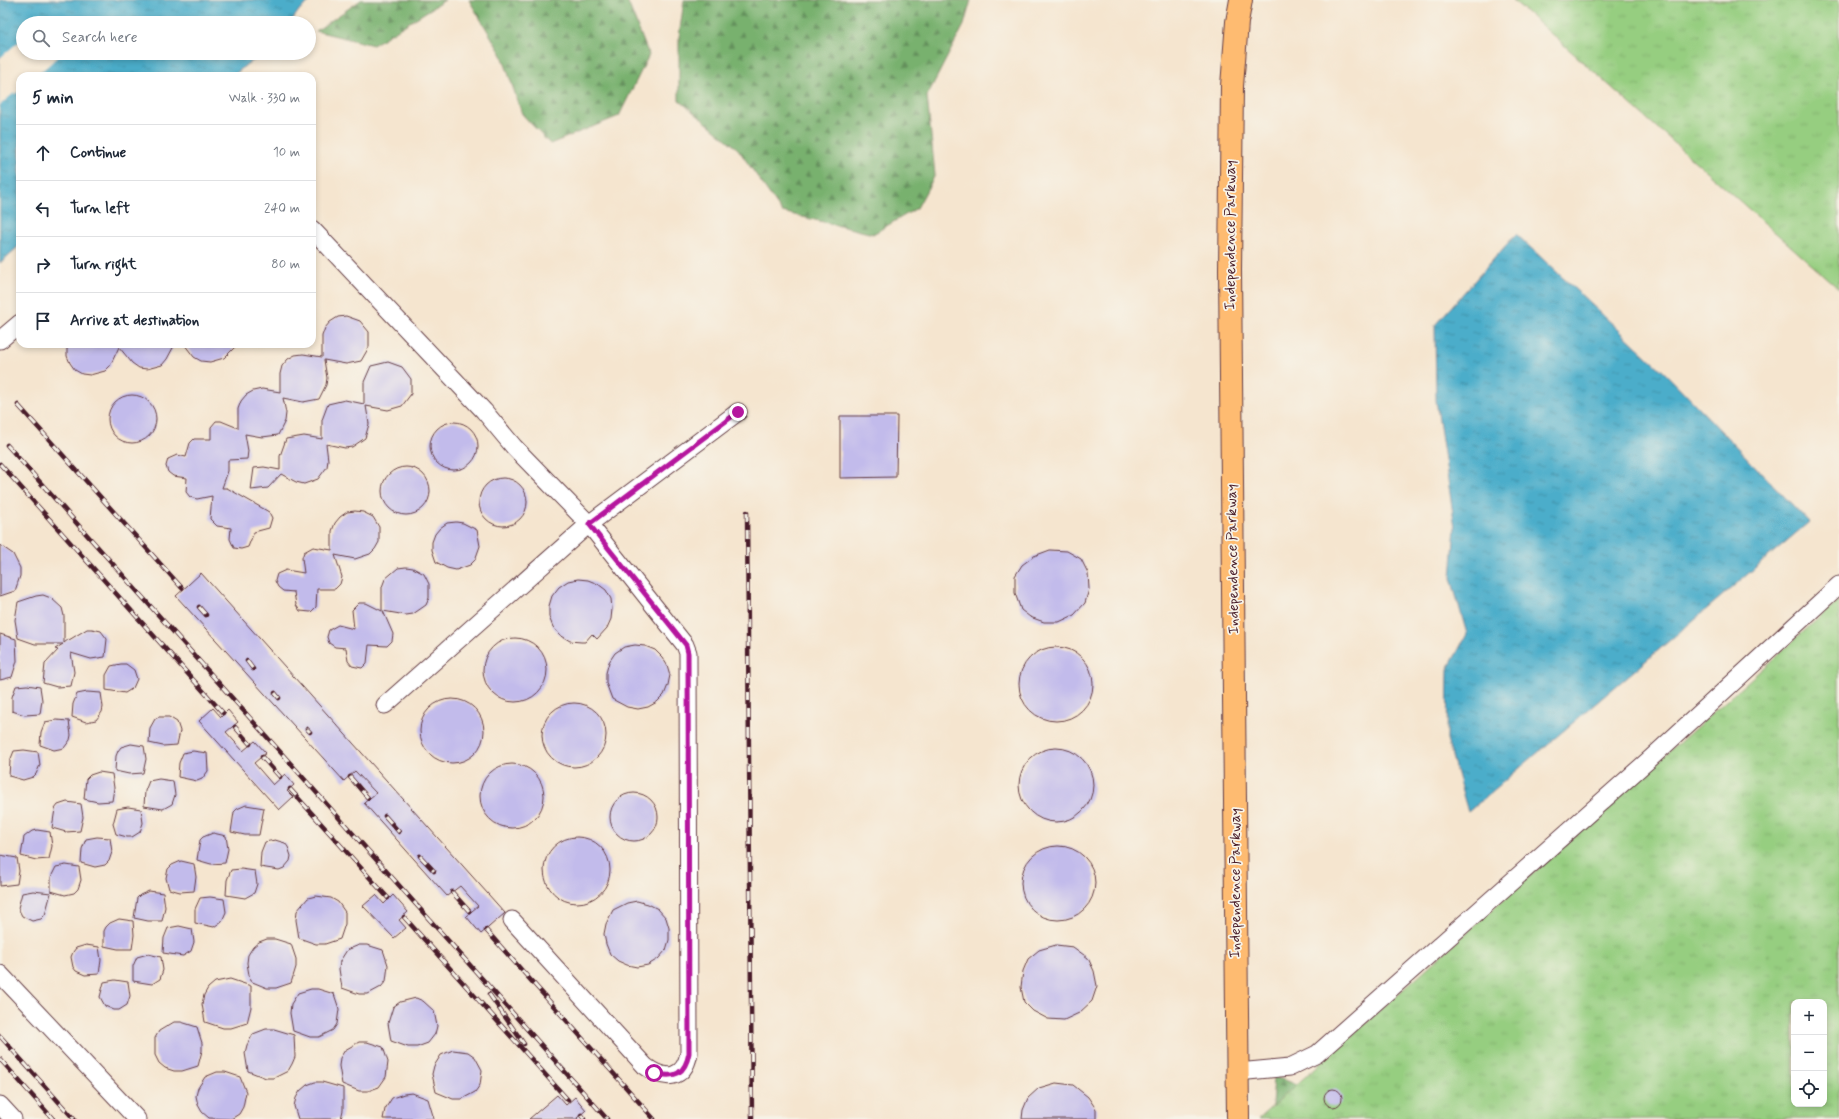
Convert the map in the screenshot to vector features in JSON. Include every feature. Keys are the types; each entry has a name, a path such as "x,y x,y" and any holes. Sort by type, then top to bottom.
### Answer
{"main road":[{"name":"Independence Parkway","path":"1238,1119 1230,263 1232,86 1237,22 1241,0"}],"street":[{"path":"316,233 484,411 514,447 589,524 686,645 688,653 689,1053 687,1064 682,1071 674,1075 664,1076 654,1073 645,1066 512,920"},
{"path":"0,340 16,326"},
{"path":"386,705 589,524 738,412"},
{"path":"1238,1072 1290,1068 1317,1054 1651,758 1839,584"},
{"path":"0,974 137,1119"},
{"path":"0,1105 13,1119"}],"green space":[{"path":"361,0 445,0 373,45 316,31"},
{"path":"469,0 627,0 649,55 619,116 550,144 522,114 502,55"},
{"path":"684,0 971,0 964,25 927,96 935,175 917,208 873,234 782,212 738,149 679,100 679,37"},
{"path":"1513,0 1839,0 1839,289"},
{"path":"1839,600 1839,1119 1258,1119"},
{"path":"1274,1077 1306,1087 1271,1119"}],"water":[{"path":"0,0 312,0 300,9 295,16 16,16 16,60 255,60 238,72 16,72 16,249 0,263"},
{"path":"1516,234 1667,375 1809,522 1468,812 1447,739 1448,669 1467,634 1451,578 1455,527 1436,400 1435,325"}],"pier":[{"path":"16,44 16,60 54,60 41,72 16,72 16,93 14,93 0,105 0,58"}],"building":[{"path":"346,316 360,321 369,332 369,347 361,361 346,364 324,360 327,378 326,385 319,399 303,402 283,398 286,413 285,421 278,435 262,437 245,434 248,451 247,459 228,460 228,471 222,488 227,488 269,512 272,518 269,528 254,532 248,547 241,549 234,548 230,539 231,528 217,526 210,519 212,496 197,499 190,497 186,492 187,478 173,476 168,472 166,466 168,459 177,455 186,457 190,443 194,439 211,439 211,427 216,421 221,421 238,428 238,409 241,401 246,395 253,391 262,389 280,392 280,374 282,366 288,359 295,355 303,354 322,357 322,336 325,328 330,322 338,317"},
{"path":"67,348 119,348 110,366 105,371 90,375 82,374 75,370 67,356"},
{"path":"120,348 173,348 162,365 147,369 139,368 132,363"},
{"path":"187,348 234,348 224,358 210,362 201,361 194,357"},
{"path":"388,362 402,367 411,379 411,394 402,406 388,410 366,406 369,424 365,438 352,447 345,448 326,444 328,460 327,467 318,479 304,484 296,482 281,474 268,488 251,490 254,468 264,467 280,470 280,456 286,439 304,436 322,439 322,420 328,404 345,400 364,404 364,382 371,366"},
{"path":"132,395 141,397 149,402 154,410 156,419 154,428 149,436 141,441 132,443 123,441 115,436 110,428 108,419 110,410 115,402 123,397"},
{"path":"840,416 897,416 896,477 840,478"},
{"path":"454,422 463,424 471,429 476,437 478,446 476,455 471,463 463,468 454,470 445,468 437,463 432,455 430,446 432,437 437,429 445,424"},
{"path":"406,467 415,469 423,474 428,482 430,491 428,500 423,508 415,513 406,515 397,513 389,508 384,500 382,491 384,482 389,474 397,469"},
{"path":"503,478 512,480 520,485 525,493 527,502 525,511 520,519 512,524 503,526 494,524 486,519 481,511 479,502 481,493 486,485 494,480"},
{"path":"347,512 363,512 373,517 379,527 379,542 370,554 355,559 335,555 342,577 340,584 335,589 317,589 316,607 311,612 300,611 296,605 294,592 283,591 278,587 275,581 277,574 286,570 304,573 302,558 304,552 313,547 332,550 332,531 335,523"},
{"path":"447,523 463,523 477,530 480,546 475,560 470,565 456,570 447,568 436,562 432,550 432,542 435,534 440,528"},
{"path":"0,545 13,554 20,568 20,576 15,591 0,596"},
{"path":"1050,550 1067,551 1081,559 1088,573 1089,589 1085,603 1074,615 1059,622 1044,622 1030,617 1021,610 1015,593 1015,576 1022,565 1034,556"},
{"path":"398,568 413,568 424,574 429,584 429,598 426,605 413,614 406,615 383,611 393,634 392,641 387,646 369,645 367,663 362,668 352,666 348,661 346,648 335,647 329,643 327,637 329,630 338,625 354,629 352,610 359,603 366,603 382,611 382,587 385,579"},
{"path":"201,573 505,913 481,934 466,916 478,906 460,886 447,896 364,803 376,793 355,771 344,781 176,596"},
{"path":"578,579 588,580 598,584 606,590 611,599 611,619 607,628 597,639 592,634 585,642 570,641 560,635 553,627 549,617 549,606 552,596 559,587 568,581"},
{"path":"43,595 51,598 62,608 64,616 64,643 87,629 101,631 107,639 105,657 91,659 71,653 74,672 71,686 57,687 43,683 45,664 58,650 55,649 63,644 35,644 18,638 15,620 18,602"},
{"path":"0,634 16,639 17,661 12,677 0,680"},
{"path":"515,638 533,644 541,652 547,670 541,688 533,696 515,702 497,696 489,688 483,670 489,652 497,644"},
{"path":"635,645 645,646 655,650 667,665 670,675 664,695 657,702 648,707 638,709 627,707 612,699 606,683 606,673 609,662 615,653 624,647"},
{"path":"1049,647 1063,647 1077,653 1087,663 1093,677 1091,698 1087,705 1077,715 1063,721 1049,721 1035,715 1025,705 1019,691 1019,677 1025,663 1035,653"},
{"path":"126,664 134,670 137,679 133,688 125,693 106,690 106,675 111,666"},
{"path":"27,685 40,687 42,700 40,714 25,715 12,711 12,697 16,686"},
{"path":"87,692 101,693 103,707 102,712 96,720 86,722 72,717 73,704 77,694"},
{"path":"452,699 470,705 478,713 484,731 478,749 470,757 452,763 434,757 426,749 420,731 426,713 434,705"},
{"path":"574,703 592,709 600,717 606,735 600,753 592,761 574,767 556,761 548,753 542,735 548,717 556,709"},
{"path":"213,708 221,717 228,710 238,722 226,732 243,751 255,741 266,753 254,763 273,785 285,774 294,785 287,791 293,797 279,810 199,721"},
{"path":"159,717 169,717 177,722 180,731 177,745 163,746 149,743 150,728 155,719"},
{"path":"56,720 69,721 71,735 70,740 64,748 54,750 40,745 41,732 45,722"},
{"path":"131,744 144,746 146,759 143,773 129,774 115,771 116,756 118,751 121,747"},
{"path":"1049,748 1063,748 1077,754 1087,764 1093,778 1091,799 1087,806 1077,816 1063,822 1049,822 1035,816 1025,806 1019,792 1019,778 1025,764 1035,754"},
{"path":"24,750 38,752 40,765 36,774 33,777 23,780 9,776 10,761 14,751"},
{"path":"193,751 207,753 208,771 202,779 197,781 178,777 179,763 183,753"},
{"path":"512,764 530,770 538,778 544,796 538,814 530,822 512,828 494,822 486,814 480,796 486,778 494,770"},
{"path":"99,772 112,774 114,788 112,801 98,802 84,799 86,779 90,775"},
{"path":"159,779 173,781 175,795 172,804 163,809 144,806 145,791 149,781"},
{"path":"629,793 639,793 651,800 658,812 658,822 651,834 639,841 629,841 621,837 614,830 610,822 610,812 614,804 621,797"},
{"path":"67,802 81,804 83,817 80,831 66,832 52,828 55,809 58,805"},
{"path":"246,805 264,808 259,835 245,835 231,832 234,812"},
{"path":"128,807 141,809 143,823 140,832 132,837 116,834 113,824 117,809"},
{"path":"37,830 50,832 52,846 49,859 36,860 21,856 24,837 32,831"},
{"path":"213,833 226,836 228,849 225,863 211,864 197,860 200,840 203,837"},
{"path":"97,837 110,838 112,852 109,861 105,865 95,867 81,863 82,849 86,839"},
{"path":"577,837 589,840 600,847 607,858 610,870 607,882 600,893 589,900 577,903 565,900 554,893 547,882 544,870 547,858 554,847 565,840"},
{"path":"275,840 285,843 288,847 291,856 290,861 284,868 279,870 260,867 261,852 265,842"},
{"path":"1051,846 1065,846 1079,852 1089,862 1095,876 1095,890 1089,904 1079,914 1065,920 1051,920 1037,914 1027,904 1021,890 1021,876 1027,862 1037,852"},
{"path":"0,855 17,858 19,871 17,884 0,886"},
{"path":"181,861 194,864 196,877 194,891 180,892 169,889 166,878 168,869 172,865"},
{"path":"66,865 79,867 81,880 78,889 74,893 65,895 51,891 51,877 56,867"},
{"path":"241,869 255,871 257,884 254,893 245,898 226,895 227,880 231,870"},
{"path":"33,891 51,893 45,915 41,919 32,921 22,916 18,908 22,893"},
{"path":"149,891 163,893 165,907 162,921 148,921 134,918 137,898"},
{"path":"376,895 384,904 393,895 408,912 399,920 406,928 394,938 363,906"},
{"path":"316,896 331,898 338,902 345,912 345,924 340,939 325,944 316,944 299,938 296,920 297,911 308,898"},
{"path":"210,897 224,899 226,912 222,921 214,927 195,923 195,909 200,898"},
{"path":"637,901 658,909 666,918 669,928 669,940 666,950 658,959 648,965 637,967 618,961 610,954 604,934 606,924 613,910 627,903"},
{"path":"119,919 133,921 134,935 132,949 118,949 104,946 104,931 106,927 110,923"},
{"path":"179,926 192,929 194,942 191,951 183,956 163,953 164,938 168,928"},
{"path":"267,939 275,939 291,944 296,959 296,967 291,983 276,988 267,988 250,981 247,963 248,955 253,947 259,942"},
{"path":"86,945 99,947 101,960 99,974 85,975 76,971 73,967 71,957 73,952 76,948"},
{"path":"359,945 367,945 383,950 388,965 386,981 381,987 368,994 359,994 342,988 339,969 340,961 347,950"},
{"path":"1056,945 1073,947 1088,958 1094,971 1097,986 1092,1001 1079,1013 1064,1020 1048,1019 1033,1011 1024,1002 1021,987 1023,971 1028,959 1039,950"},
{"path":"148,954 161,957 163,970 160,979 152,984 133,981 133,966 137,957"},
{"path":"230,979 251,986 251,1007 247,1023 231,1028 223,1028 205,1022 202,1004 204,995 208,988 215,982"},
{"path":"115,980 128,982 130,996 127,1005 119,1010 114,1010 105,1006 100,997 104,982"},
{"path":"311,989 318,989 334,994 339,1009 337,1024 333,1030 319,1037 310,1037 293,1031 290,1013 291,1004 298,993"},
{"path":"416,998 423,1001 434,1011 437,1026 435,1034 428,1043 417,1047 408,1047 391,1041 388,1023 393,1007 400,1002"},
{"path":"174,1022 181,1022 197,1027 202,1043 202,1051 198,1066 182,1071 174,1071 165,1068 159,1063 155,1055 155,1038 159,1031"},
{"path":"266,1029 274,1029 294,1035 295,1057 292,1064 288,1071 274,1078 266,1078 248,1071 245,1053 247,1045 253,1034"},
{"path":"359,1042 367,1042 383,1047 388,1062 386,1077 379,1087 368,1091 359,1091 342,1084 339,1066 340,1058 345,1050"},
{"path":"453,1050 468,1052 475,1057 482,1070 480,1085 475,1092 462,1099 453,1099 436,1092 432,1074 434,1066 441,1055"},
{"path":"217,1072 225,1072 240,1077 246,1092 243,1107 239,1114 231,1119 209,1118 202,1112 198,1105 196,1096 198,1088 205,1077"},
{"path":"315,1082 322,1082 343,1088 343,1110 341,1119 298,1119 294,1106 296,1098 300,1091 307,1085"},
{"path":"1056,1083 1073,1085 1088,1097 1096,1109 1096,1119 1022,1119 1023,1110 1028,1098 1039,1088"},
{"path":"1333,1089 1339,1092 1342,1098 1339,1104 1333,1107 1327,1104 1324,1098 1327,1092"},
{"path":"412,1093 428,1099 434,1119 383,1119 385,1109 392,1098"},
{"path":"557,1095 566,1105 575,1097 586,1110 577,1118 578,1119 529,1119"}],"railway":[{"path":"18,405 182,588"},
{"path":"7,445 607,1119"},
{"path":"0,464 223,713"},
{"path":"747,512 752,1119"},
{"path":"199,607 206,615"},
{"path":"247,661 253,669"},
{"path":"275,693 279,698"},
{"path":"235,727 250,744"},
{"path":"307,729 310,732"},
{"path":"262,757 280,777"},
{"path":"350,777 368,798"},
{"path":"290,789 388,898"},
{"path":"385,816 399,832"},
{"path":"420,856 434,871"},
{"path":"452,892 469,911"},
{"path":"404,917 568,1100"},
{"path":"486,930 654,1119"},
{"path":"489,994 524,1044"},
{"path":"0,1036 74,1119"},
{"path":"0,1059 53,1119"},
{"path":"581,1115 584,1119"}],"route":[{"path":"654,1073 664,1076 674,1075 682,1071 687,1064 689,1053 688,653 686,645 589,524 738,412"}]}
